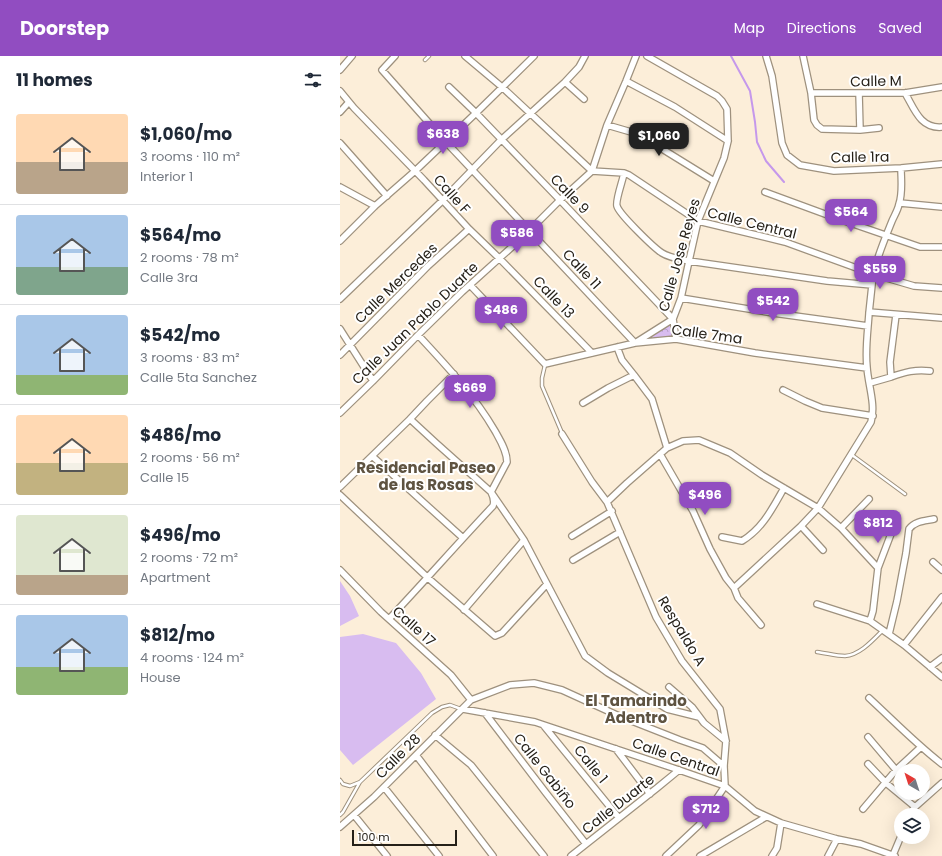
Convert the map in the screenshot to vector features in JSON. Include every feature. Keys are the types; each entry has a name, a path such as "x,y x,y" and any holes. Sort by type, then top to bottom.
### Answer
{"street":[{"path":"340,70 352,56"},
{"name":"Calle 11","path":"395,56 382,70 445,141 635,343"},
{"path":"465,56 502,87 592,171"},
{"path":"340,241 375,206 476,113 534,56"},
{"path":"340,299 442,201 501,140 565,82 579,67 585,56"},
{"name":"Calle Juan Pablo Duarte","path":"340,413 470,285 592,171 607,125 636,56"},
{"name":"Calle Jose Reyes","path":"647,56 716,96 722,101 727,109 728,141 724,158 698,221 681,298 672,319 676,339"},
{"name":"Calle 1ra","path":"766,56 772,76 782,143 787,155 800,165 834,171 901,168 942,164"},
{"path":"803,56 811,92 814,120 817,126 822,129 860,130 879,128"},
{"path":"626,81 675,107 728,141"},
{"path":"565,82 584,99"},
{"name":"Calle 9","path":"449,87 560,200 672,319"},
{"name":"Calle M","path":"811,92 905,93 942,87"},
{"name":"Calle F","path":"340,91 415,170 469,230 499,258"},
{"path":"859,93 860,130"},
{"path":"905,93 922,121 928,126 942,127"},
{"path":"340,112 349,102"},
{"path":"607,125 638,134 714,180"},
{"path":"340,143 387,196"},
{"path":"734,588 801,526 818,508 871,422 873,410 870,384 866,368 873,274 886,236 900,203 902,187 901,168"},
{"name":"Calle Central","path":"592,171 624,173 629,175 698,221 785,242 873,274 914,286 942,288"},
{"path":"624,173 616,202 617,208 653,245 672,257 688,261 828,281 872,285"},
{"path":"340,187 375,206"},
{"path":"765,192 920,247 942,247"},
{"path":"900,203 942,207"},
{"name":"Calle Mercedes","path":"340,354 428,266 469,230"},
{"name":"Calle 13","path":"499,258 592,353"},
{"path":"470,285 545,364"},
{"path":"681,298 773,314 868,326"},
{"path":"870,312 942,318"},
{"path":"891,377 890,362 896,315"},
{"path":"635,343 672,319"},
{"path":"340,329 373,381"},
{"path":"389,619 493,506 494,500 491,492 507,462 507,456 500,440 481,409 454,374 418,335"},
{"name":"Calle 7ma","path":"545,364 635,343 676,339 755,353 866,368"},
{"path":"617,347 622,360 652,399 668,448"},
{"path":"870,384 915,370 921,369 930,371"},
{"path":"340,487 454,374"},
{"path":"583,403 634,375"},
{"path":"783,390 822,408 873,416"},
{"path":"410,419 491,492 524,540 585,656 608,673 667,709 699,717"},
{"name":"Respaldo A","path":"562,434 592,482 608,502 656,617 682,661 720,709 726,741 724,786"},
{"path":"608,502 627,483 668,448 683,441 699,440 730,453 762,475 818,508 842,528 878,568"},
{"path":"660,454 693,511 710,549 726,578 734,588 738,598 761,625"},
{"path":"372,456 463,538"},
{"path":"722,537 742,541 752,535 770,514 784,488"},
{"path":"340,495 428,578 494,636 502,633 547,584"},
{"path":"842,528 869,499"},
{"path":"572,536 612,511"},
{"path":"889,634 906,553 909,528 916,523 934,519"},
{"path":"801,526 823,550"},
{"path":"870,620 873,611 878,568 894,526"},
{"path":"573,560 620,532"},
{"path":"464,610 524,540"},
{"path":"933,562 942,570"},
{"name":"Calle 17","path":"340,570 389,619 451,675 471,700"},
{"path":"904,645 942,597"},
{"path":"817,604 870,620 904,645 942,677"},
{"path":"930,667 942,658"},
{"path":"471,700 510,685 534,683 562,690 619,716 703,748 724,766"},
{"path":"669,687 692,707 704,723 726,741"},
{"path":"869,698 921,747 942,764"},
{"name":"Calle 28","path":"340,827 384,787 471,700"},
{"name":"Calle Central","path":"463,709 535,722 679,770 724,786 755,810 781,823 837,839 861,844 894,856"},
{"name":"Calle Gabiño","path":"485,713 586,844"},
{"name":"Calle 1","path":"544,725 620,818"},
{"path":"436,735 472,765 544,856"},
{"path":"868,737 894,768"},
{"path":"903,764 921,747"},
{"path":"616,749 650,794"},
{"path":"416,755 493,856"},
{"path":"868,764 886,783 915,807 942,783"},
{"name":"Calle Duarte","path":"571,856 679,770"},
{"path":"863,809 894,773"},
{"path":"666,856 699,825 724,786"},
{"path":"384,787 439,856"},
{"path":"354,815 387,856"},
{"path":"700,856 766,816"},
{"path":"772,856 777,848 781,823"},
{"path":"828,856 837,839"},
{"path":"894,856 898,844"}],"lane":[{"path":"425,60 429,56"},
{"path":"545,364 542,386 562,434"},
{"path":"851,455 905,494"},
{"path":"817,652 846,656 865,648 883,630"},
{"path":"340,815 360,782 432,713 442,707 450,705 463,709"},
{"path":"340,780 343,784 350,786 360,782"}],"green space":[{"path":"670,324 672,336 648,340"},
{"path":"340,581 350,596 359,616 340,626"},
{"path":"363,634 396,643 421,673 436,699 353,765 340,750 340,637"}],"waterway":[{"path":"731,56 750,91 757,142 766,161 784,182"}],"district":[{"name":"Residencial Paseo de las Rosas","path":"426,476"},
{"name":"El Tamarindo Adentro","path":"636,708"}]}
